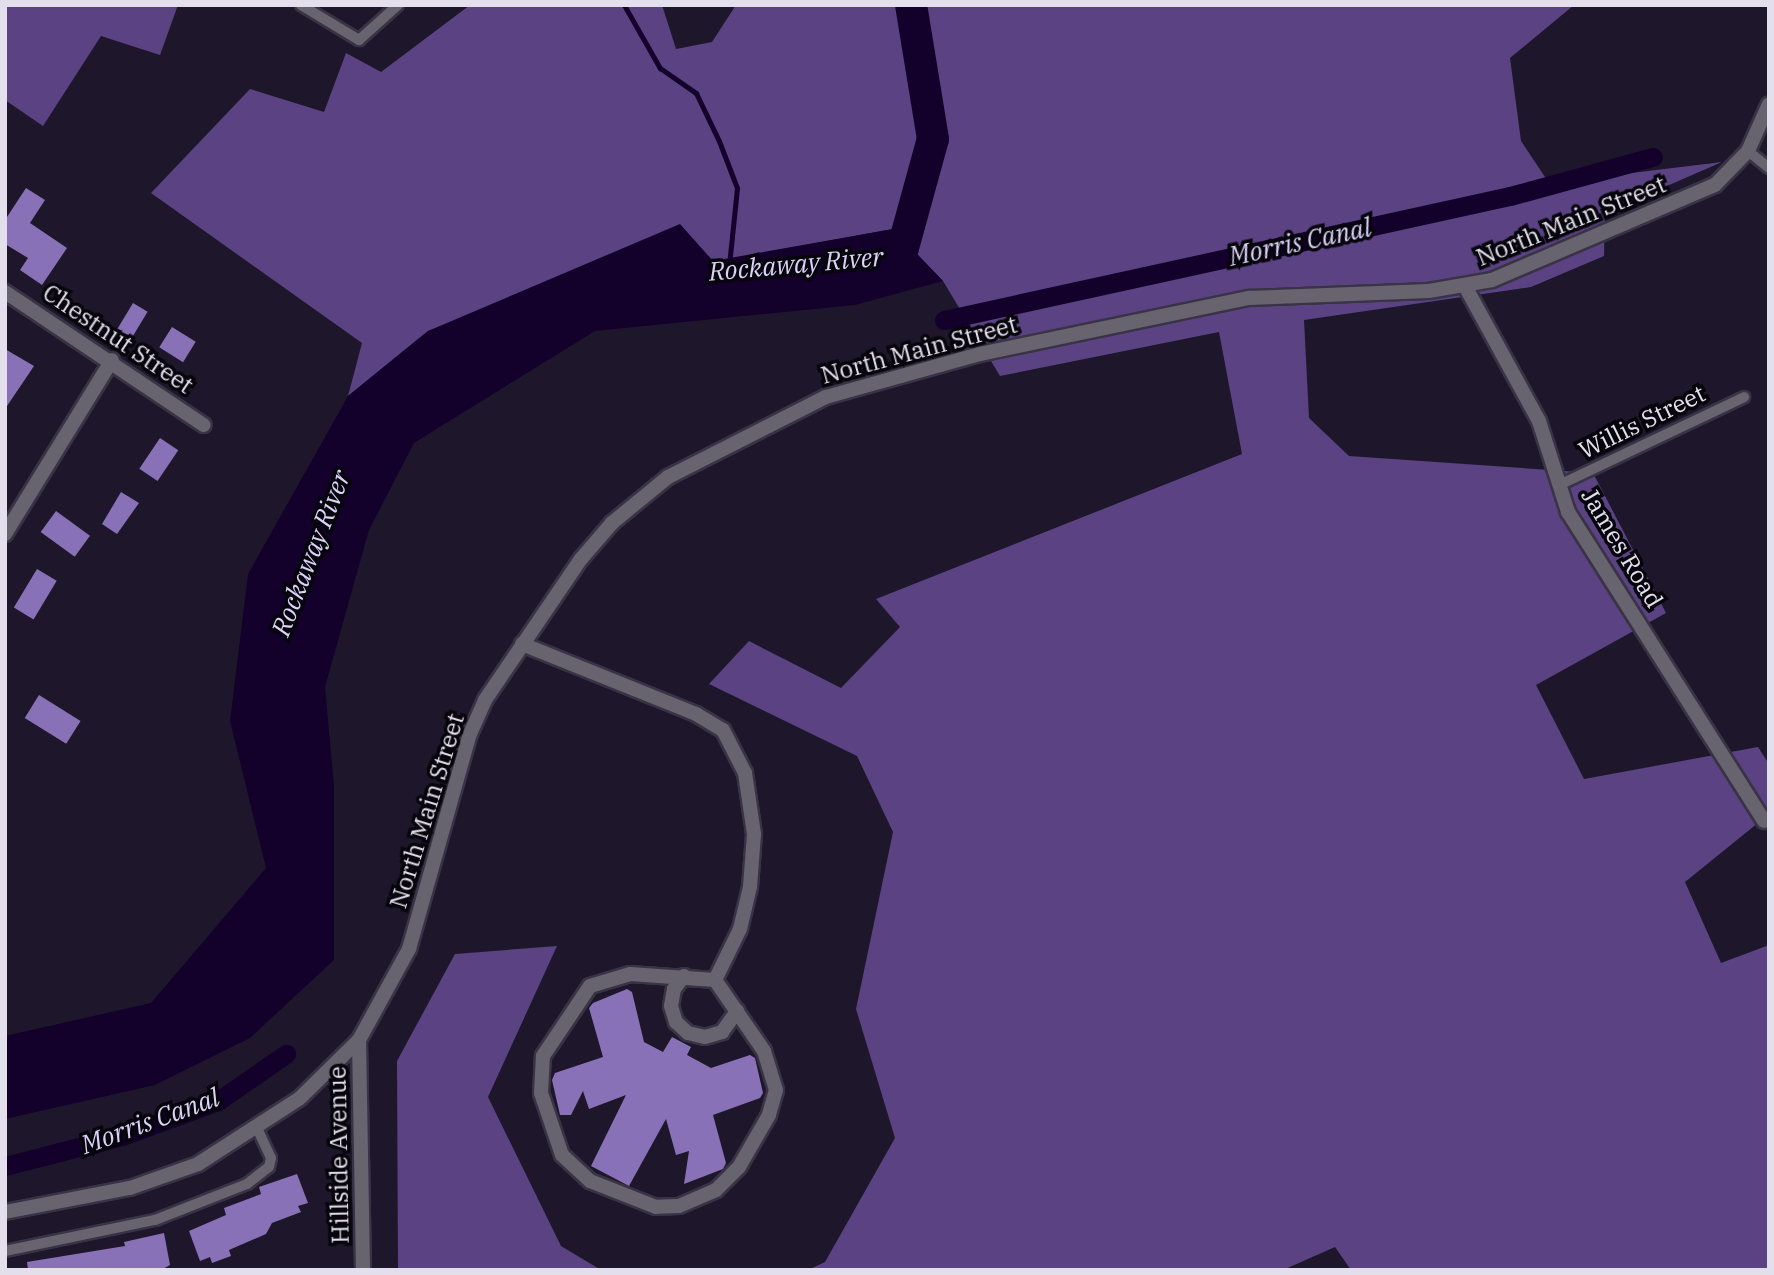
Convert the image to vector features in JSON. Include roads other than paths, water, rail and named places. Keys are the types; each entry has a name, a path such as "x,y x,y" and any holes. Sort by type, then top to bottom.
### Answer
{"street":[{"name":"North Main Street","path":"5,1212 60,1205 165,1178 209,1158 257,1128 314,1085 359,1040 409,949 470,734 485,699 581,559 639,498 668,477 755,430 826,397 980,354 1249,298 1465,286 1492,280 1705,191 1734,170 1748,151 1769,104"},
{"name":"James Road","path":"1465,286 1539,421 1568,512 1764,821"},
{"name":"Chestnut Street","path":"5,292 112,360 204,425"},
{"path":"5,534 112,360"},
{"path":"522,644 696,715 723,730 745,773 754,834 750,887 740,929 715,980"},
{"path":"630,974 715,980 764,1051 776,1090 769,1115 739,1167 716,1190 678,1206 656,1207 623,1198 590,1181 562,1155 549,1128 541,1093 543,1056 590,986 630,974"},
{"path":"684,976 674,989 671,1006 676,1022 688,1033 705,1037 722,1032 737,1011"},
{"name":"Hillside Avenue","path":"359,1040 363,1270"}],"lane":[{"path":"301,5 359,40 398,5"},
{"path":"1748,151 1769,168"},
{"name":"Willis Street","path":"1559,485 1744,397"},
{"path":"5,1251 155,1220 247,1184 269,1167 271,1158 257,1128"}],"water":[{"path":"680,224 713,261 893,229 943,281 855,305 595,331 414,443 369,530 325,687 334,785 334,960 250,1038 155,1085 5,1119 5,1036 151,1003 266,868 230,721 248,574 348,396 428,331"}],"waterway":[{"path":"624,5 660,68 696,93 719,141 737,188 729,265"},
{"name":"Rockaway River","path":"872,258 901,255 933,139 911,5"},
{"name":"Morris Canal","path":"944,320 1510,196 1653,157"},
{"name":"Morris Canal","path":"5,1166 122,1136 218,1101 286,1054"}]}
